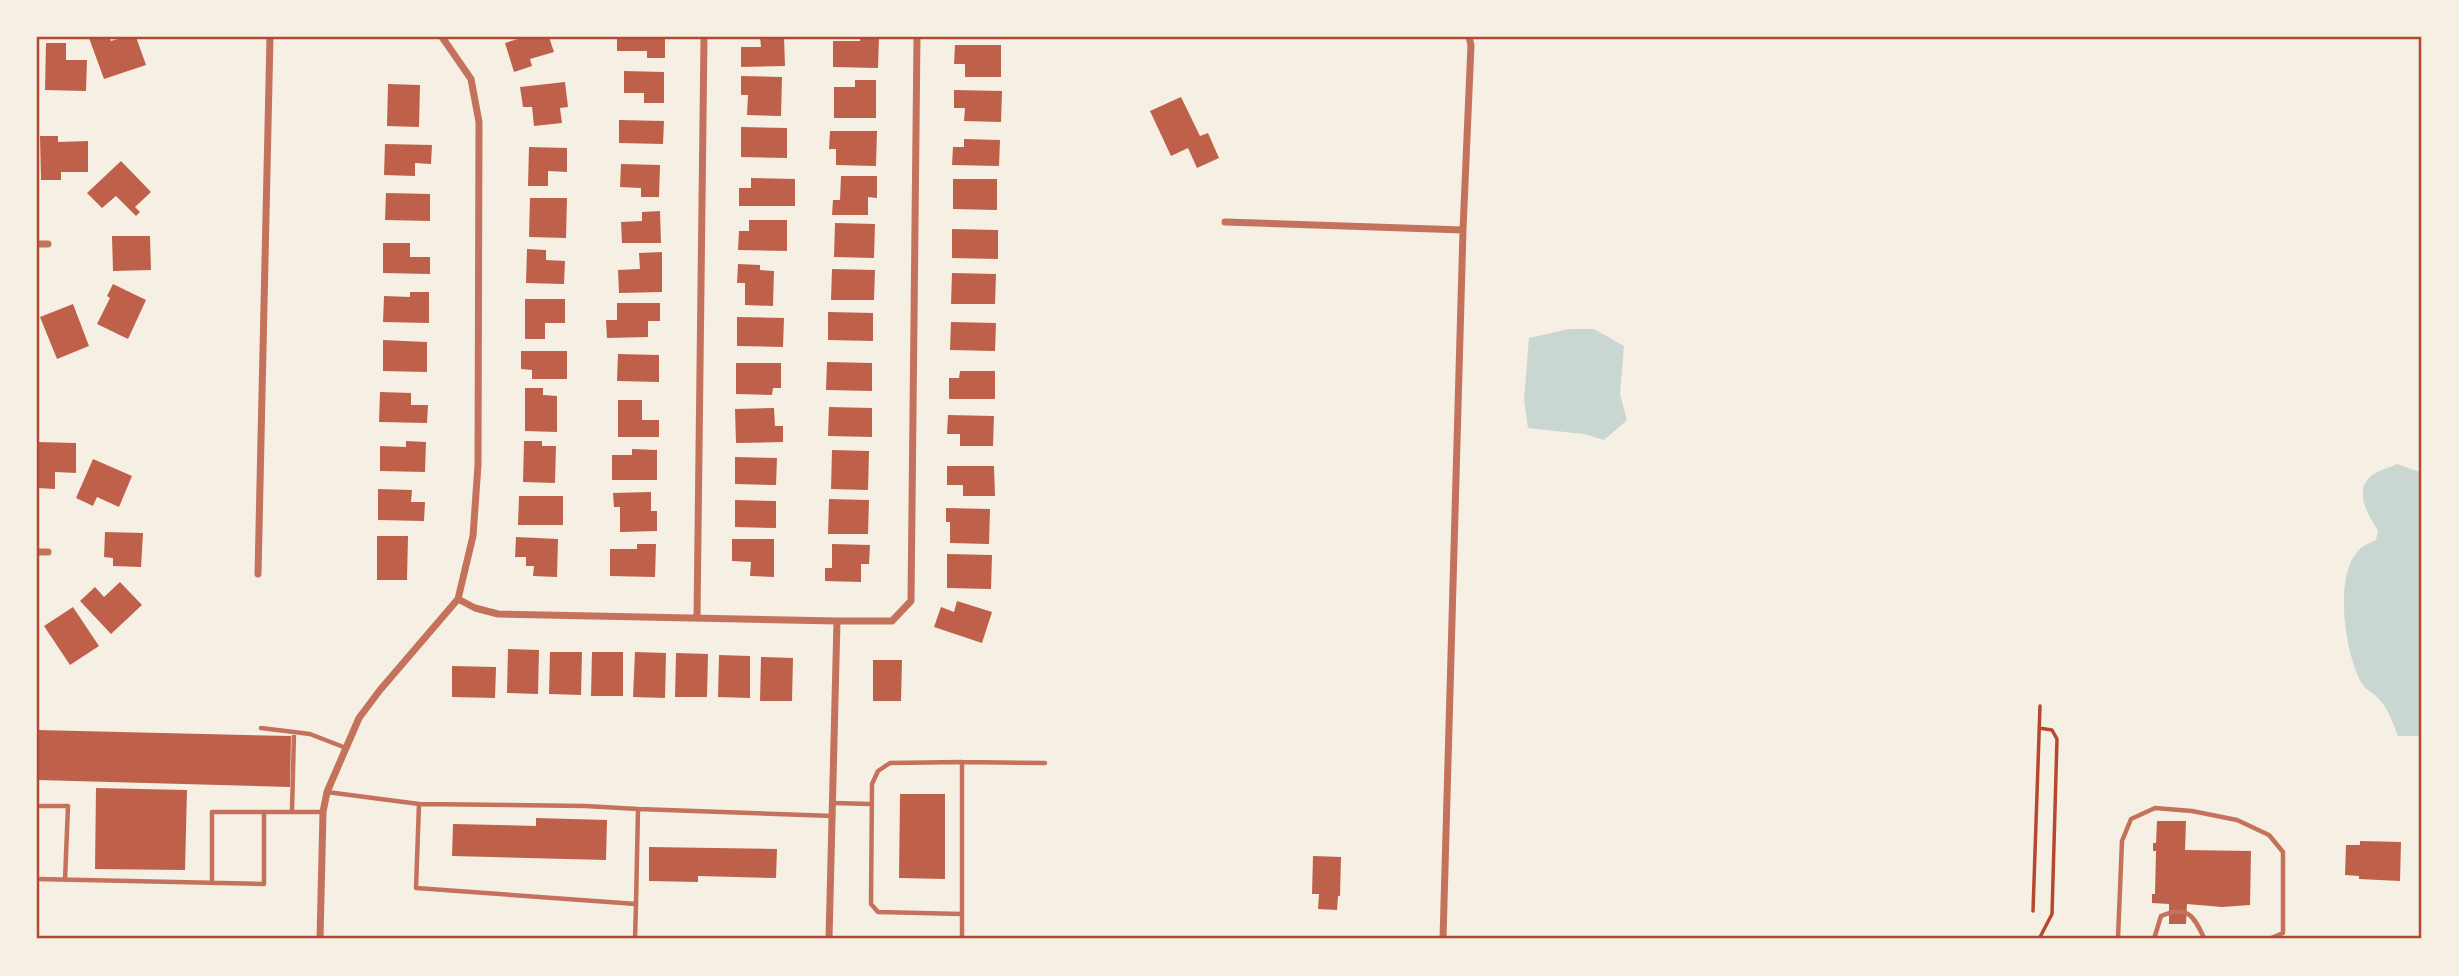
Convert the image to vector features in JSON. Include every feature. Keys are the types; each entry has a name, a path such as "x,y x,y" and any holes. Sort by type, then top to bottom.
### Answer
{"street":[{"path":"258,574 270,37"},
{"path":"320,939 323,812 327,792 359,718 458,599 473,536 478,465 479,122 471,79 442,37"},
{"path":"697,617 704,37"},
{"path":"458,599 475,608 498,614 837,621 892,621 911,601 916,37"},
{"path":"1443,939 1463,230 1471,45 1469,37"},
{"path":"1225,222 1463,230"},
{"path":"37,244 48,244"},
{"path":"37,552 48,552"},
{"path":"829,939 837,621"}],"lane":[{"path":"261,728 310,734 346,748"},
{"path":"292,813 295,732"},
{"path":"962,762 962,939"},
{"path":"962,914 878,912 871,904 872,783 878,771 890,763 1045,763"},
{"path":"327,792 419,804 585,806 832,816"},
{"path":"833,803 871,804"},
{"path":"419,804 416,888 636,904"},
{"path":"37,806 68,806 65,880"},
{"path":"2118,938 2122,841 2131,819 2155,808 2192,811 2237,820 2269,835 2283,852 2283,933 2269,939"},
{"path":"635,939 638,809"},
{"path":"212,883 212,811 323,812"},
{"path":"37,879 264,884 264,813"},
{"path":"2154,939 2161,916 2172,912 2191,914 2204,938"},
{"path":"2099,939 2255,939"}],"path":[{"path":"2033,911 2040,706"},
{"path":"2039,728 2052,730 2057,739 2052,914 2039,939"}],"shaded area":[{"path":"1569,329 1594,329 1624,346 1620,394 1627,420 1604,440 1584,434 1528,428 1524,400 1529,338"},
{"path":"2397,464 2422,473 2422,736 2398,736 2385,706 2362,684 2351,654 2344,614 2344,594 2352,560 2361,548 2376,540 2378,530 2364,504 2365,483 2376,473"}],"building":[{"path":"109,37 111,41 136,37 146,65 104,79 89,38"},
{"path":"524,37 549,37 554,52 530,59 532,66 514,72 505,43"},
{"path":"617,37 665,37 665,58 647,58 647,51 617,51"},
{"path":"760,37 784,37 785,66 741,67 741,47 761,47"},
{"path":"860,37 879,37 878,68 833,67 833,41 860,41"},
{"path":"46,43 66,43 66,60 87,60 86,91 45,90"},
{"path":"955,45 1001,45 1001,77 965,77 965,64 954,64"},
{"path":"624,71 664,72 664,103 644,103 644,93 624,93"},
{"path":"741,76 782,77 781,116 747,115 748,95 741,95"},
{"path":"855,80 876,80 876,118 834,118 834,87 855,87"},
{"path":"565,82 568,107 560,108 562,123 534,126 532,107 523,107 520,87"},
{"path":"388,84 420,85 419,127 387,126"},
{"path":"954,90 1002,91 1001,122 964,121 965,108 954,108"},
{"path":"1181,97 1200,136 1208,133 1219,158 1197,168 1188,148 1171,156 1150,111"},
{"path":"619,120 664,121 663,144 619,143"},
{"path":"741,127 787,128 787,158 741,157"},
{"path":"830,131 877,131 876,166 836,165 836,149 829,149"},
{"path":"40,136 58,136 58,142 88,141 88,172 61,172 61,180 41,180"},
{"path":"964,139 1000,140 999,166 952,165 953,147 964,147"},
{"path":"385,144 432,145 431,164 415,163 415,176 384,175"},
{"path":"529,147 567,148 567,172 548,171 548,186 528,186"},
{"path":"121,161 151,192 135,207 140,212 136,216 116,196 102,208 87,193"},
{"path":"621,164 660,165 659,197 641,197 641,188 620,187"},
{"path":"841,176 877,176 877,198 868,197 868,215 832,215 833,200 840,200"},
{"path":"751,178 795,179 795,206 739,206 739,188 751,188"},
{"path":"953,179 997,179 997,210 953,209"},
{"path":"386,193 430,194 430,221 385,220"},
{"path":"530,198 567,198 566,238 529,237"},
{"path":"660,211 661,243 622,243 621,222 642,221 642,212"},
{"path":"749,220 787,220 787,251 738,250 739,231 749,231"},
{"path":"835,223 875,224 874,258 834,257"},
{"path":"952,229 998,230 998,259 952,258"},
{"path":"112,236 150,236 151,270 113,271"},
{"path":"383,243 410,243 410,257 430,257 430,274 383,273"},
{"path":"527,249 546,250 546,260 565,261 564,284 526,283"},
{"path":"662,252 662,292 619,293 618,270 640,269 639,253"},
{"path":"738,264 760,265 760,270 774,271 773,306 745,305 745,283 737,283"},
{"path":"832,269 875,270 874,300 831,300"},
{"path":"952,273 996,274 995,304 951,304"},
{"path":"113,284 146,300 128,339 97,324 110,298 107,296"},
{"path":"410,292 429,292 429,323 383,322 384,296 410,297"},
{"path":"525,299 565,299 565,323 545,323 545,339 525,339"},
{"path":"617,303 660,303 660,321 648,321 648,337 607,338 606,320 617,320"},
{"path":"73,304 89,346 57,359 40,317"},
{"path":"828,312 873,313 873,341 828,340"},
{"path":"737,317 784,318 783,347 737,346"},
{"path":"951,322 996,323 995,351 950,350"},
{"path":"383,340 427,342 427,372 383,371"},
{"path":"521,351 567,351 567,379 532,379 532,370 521,369"},
{"path":"618,354 659,355 659,382 617,381"},
{"path":"827,362 872,363 872,391 826,390"},
{"path":"736,363 781,363 781,388 773,388 772,395 736,394"},
{"path":"960,371 995,371 995,399 949,399 949,378 959,378"},
{"path":"525,388 543,388 543,395 557,396 557,432 525,431"},
{"path":"380,392 411,393 411,405 428,405 427,423 379,422"},
{"path":"618,400 642,400 642,420 659,420 659,437 618,437"},
{"path":"829,407 872,408 872,437 828,436"},
{"path":"774,408 775,426 783,426 783,442 736,443 735,409"},
{"path":"948,415 994,416 993,446 960,446 960,434 947,434"},
{"path":"406,441 426,442 425,472 380,471 380,446 406,447"},
{"path":"524,441 542,441 542,446 556,446 555,483 523,482"},
{"path":"37,442 76,443 76,473 55,472 55,489 37,488"},
{"path":"632,449 657,450 657,480 612,480 612,455 632,455"},
{"path":"832,450 869,451 868,490 831,489"},
{"path":"735,457 777,458 776,485 735,484"},
{"path":"93,459 132,476 119,507 97,497 93,506 76,498"},
{"path":"947,466 994,466 995,496 963,496 963,485 947,485"},
{"path":"378,489 412,490 411,502 425,502 424,521 378,520"},
{"path":"651,492 651,511 657,511 657,531 620,532 620,507 614,507 613,493"},
{"path":"519,496 563,496 563,525 518,525"},
{"path":"829,499 869,500 868,534 828,534"},
{"path":"735,500 776,501 776,528 735,527"},
{"path":"946,508 990,509 989,544 950,543 950,522 946,522"},
{"path":"105,532 143,533 141,567 113,566 113,558 104,557"},
{"path":"377,536 408,536 407,580 377,580"},
{"path":"516,537 558,539 557,577 533,576 534,566 526,566 526,557 515,557"},
{"path":"732,539 774,539 774,577 750,576 751,562 732,561"},
{"path":"637,544 656,544 655,577 610,576 610,549 637,549"},
{"path":"832,544 870,545 869,564 861,564 861,582 825,581 825,568 832,568"},
{"path":"947,554 992,555 991,589 947,588"},
{"path":"120,582 142,605 111,634 80,601 95,587 104,597"},
{"path":"957,601 992,612 982,643 934,627 941,607 954,612"},
{"path":"73,607 99,646 70,665 44,626"},
{"path":"508,649 539,650 538,694 507,693"},
{"path":"550,652 582,652 581,695 549,694"},
{"path":"592,652 623,652 623,696 591,696"},
{"path":"635,652 666,653 665,698 633,697"},
{"path":"676,653 708,654 707,697 675,697"},
{"path":"719,655 750,656 750,698 718,697"},
{"path":"761,657 793,658 792,701 760,701"},
{"path":"873,660 902,660 901,701 873,701"},
{"path":"452,666 496,667 495,698 452,697"},
{"path":"37,730 291,736 290,787 37,780"},
{"path":"96,788 187,790 185,870 95,869"},
{"path":"900,794 945,794 945,879 899,878"},
{"path":"536,818 607,820 606,860 452,856 453,824 536,826"},
{"path":"2157,821 2186,821 2185,850 2251,851 2250,905 2222,907 2187,904 2186,924 2169,924 2169,904 2152,903 2152,894 2155,894 2156,851 2153,851 2153,843 2156,843"},
{"path":"2360,841 2401,842 2400,881 2359,879 2359,876 2345,875 2346,845 2360,845"},
{"path":"649,847 777,849 776,878 698,876 698,882 649,881"},
{"path":"1313,856 1341,857 1337,910 1318,909 1319,894 1312,894"}]}
